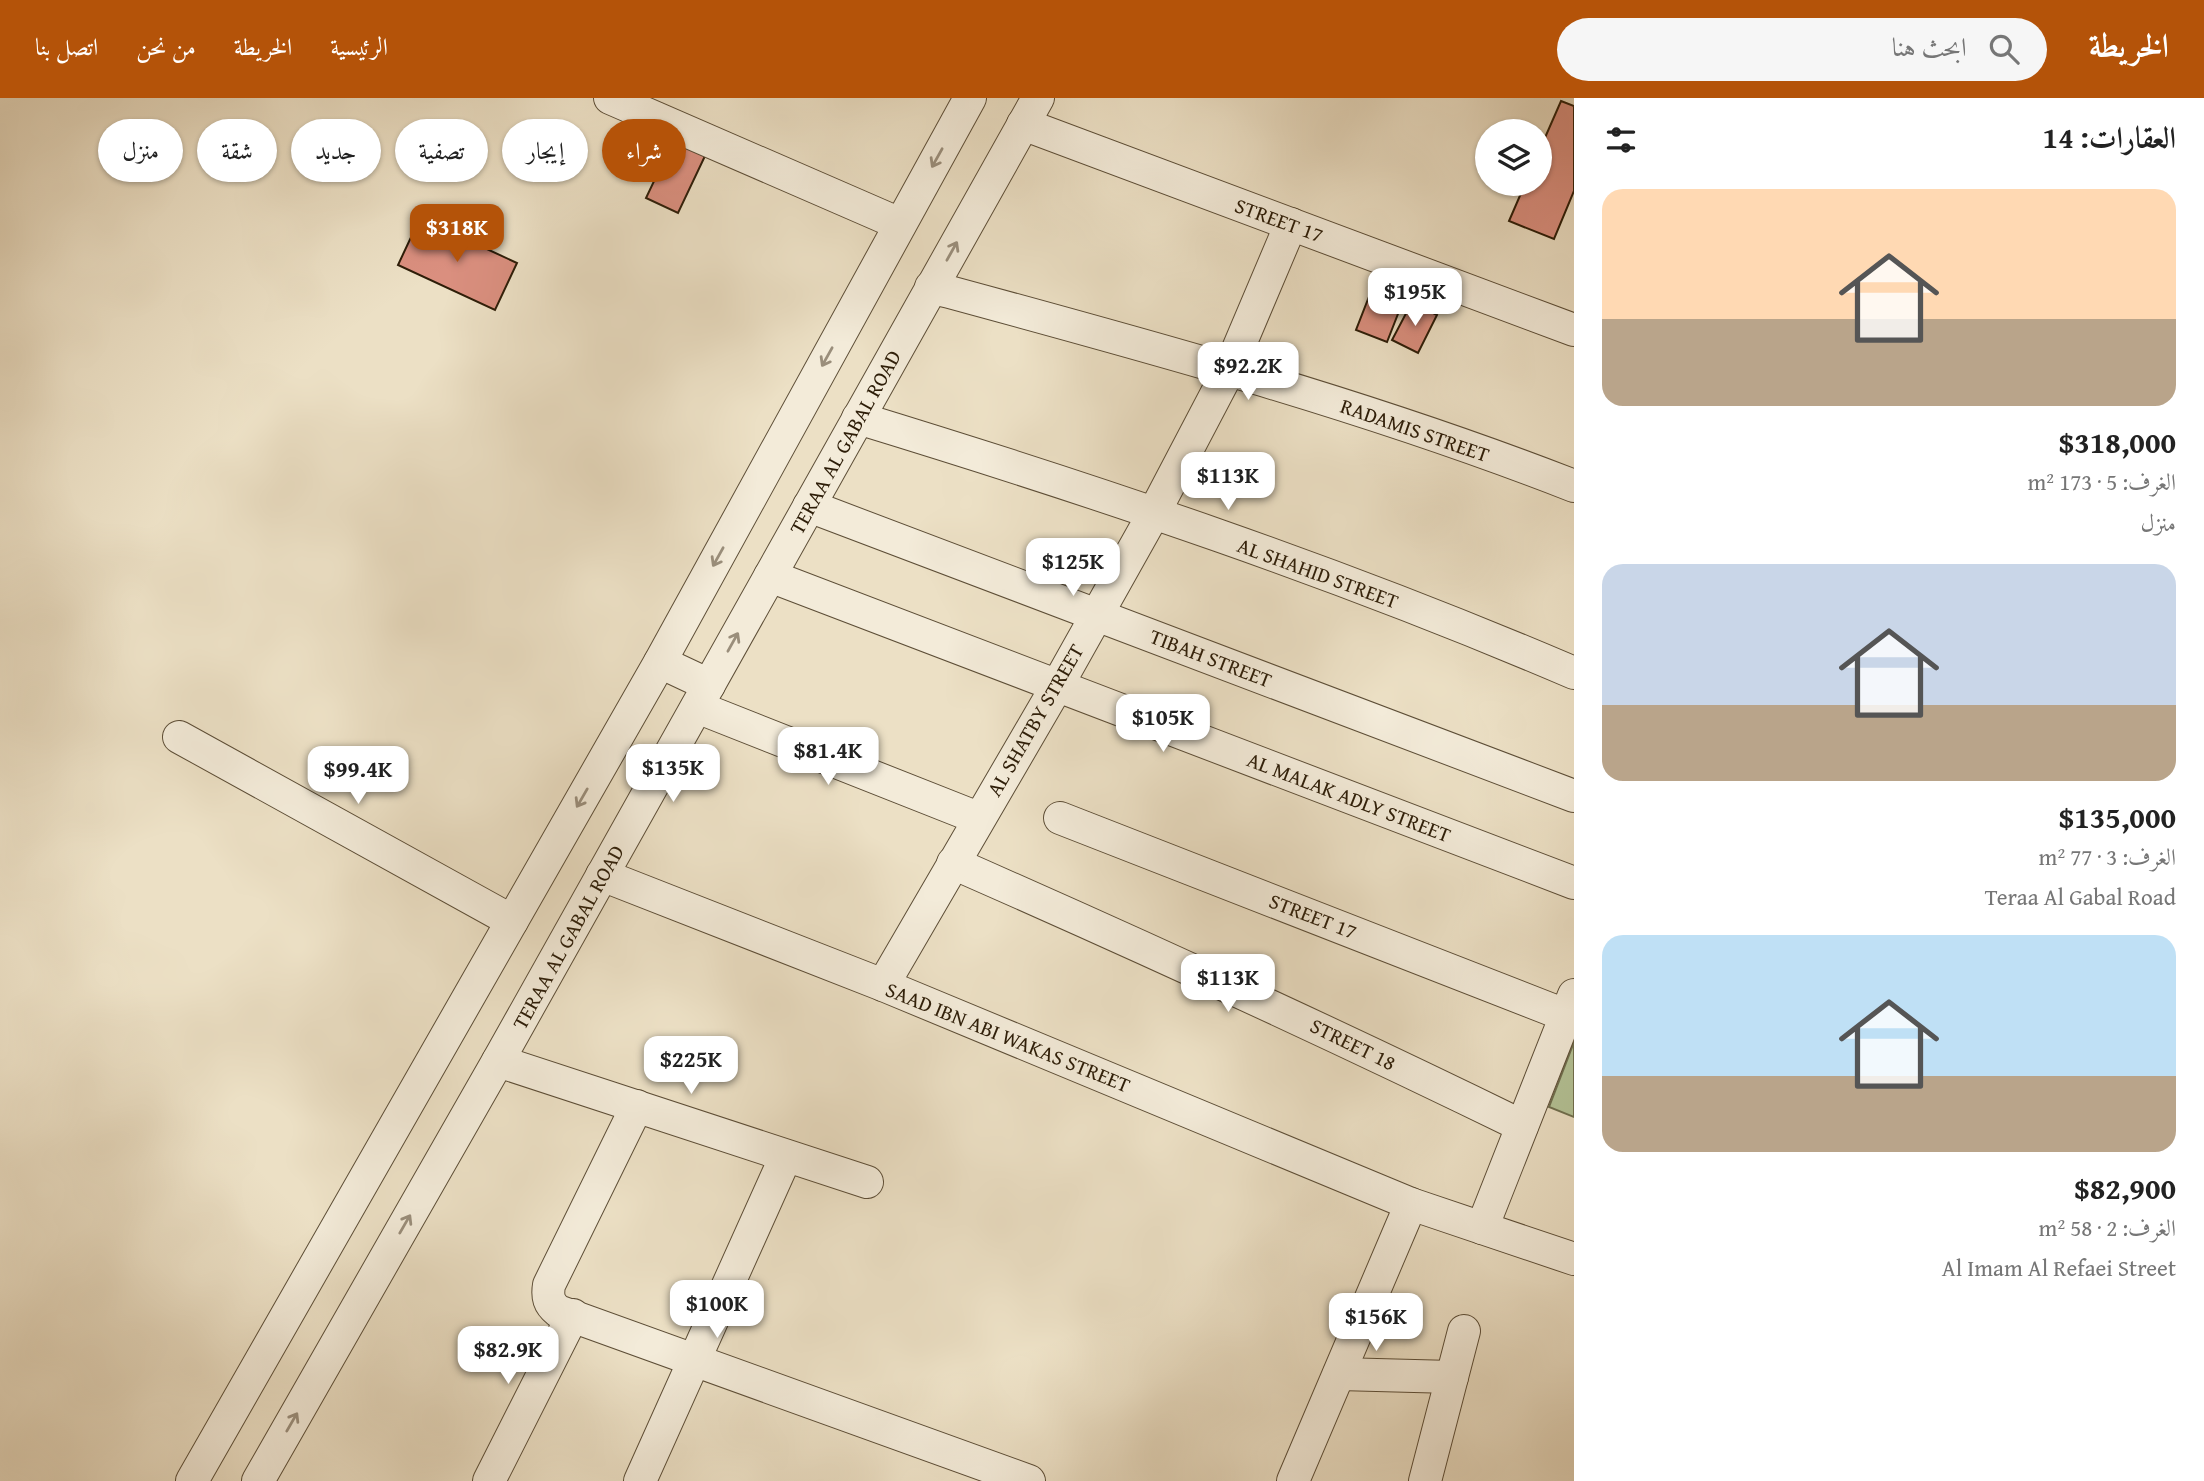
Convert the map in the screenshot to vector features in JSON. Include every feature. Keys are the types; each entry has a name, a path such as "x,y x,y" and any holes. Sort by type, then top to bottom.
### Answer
{"street":[{"path":"610,98 900,224"},
{"path":"192,1481 660,662 970,98"},
{"name":"STREET 17","path":"1030,111 1291,225 1574,330"},
{"name":"TERAA AL GABAL ROAD","path":"258,1481 603,875 1030,111"},
{"name":"AL SHATBY STREET","path":"883,985 1154,513 1230,368 1291,225"},
{"name":"RADAMIS STREET","path":"932,287 1230,368 1395,422 1574,486"},
{"name":"AL SHAHID STREET","path":"858,418 1154,513 1411,607 1574,673"},
{"name":"TIBAH STREET","path":"809,506 1574,796"},
{"name":"AL MALAK ADLY STREET","path":"770,576 1574,883"},
{"path":"660,662 703,696 978,818"},
{"path":"179,737 512,921"},
{"name":"STREET 17","path":"1060,818 1569,1005"},
{"name":"STREET 18","path":"953,863 1157,952 1522,1126"},
{"name":"SAAD IBN ABI WAKAS STREET","path":"603,875 883,985 1411,1204 1574,1259"},
{"path":"1482,1228 1569,1005"},
{"path":"498,1061 867,1182"},
{"path":"637,1106 548,1286 547,1293 552,1306 1013,1478"},
{"path":"640,1481 786,1156"},
{"path":"1293,1481 1411,1204"},
{"path":"489,1481 573,1315"},
{"path":"1425,1481 1464,1331"},
{"path":"1339,1374 1452,1377"}],"green space":[{"path":"1574,1042 1574,1117 1549,1107"}],"building":[{"path":"1561,101 1574,106 1574,191 1554,239 1509,221 1520,196 1552,196 1552,122"},
{"path":"686,147 705,156 678,213 646,198 654,182 686,182"},
{"path":"420,218 517,263 495,310 398,265"},
{"path":"1379,271 1410,283 1387,342 1356,330"},
{"path":"1412,302 1437,315 1418,353 1392,340"}]}
